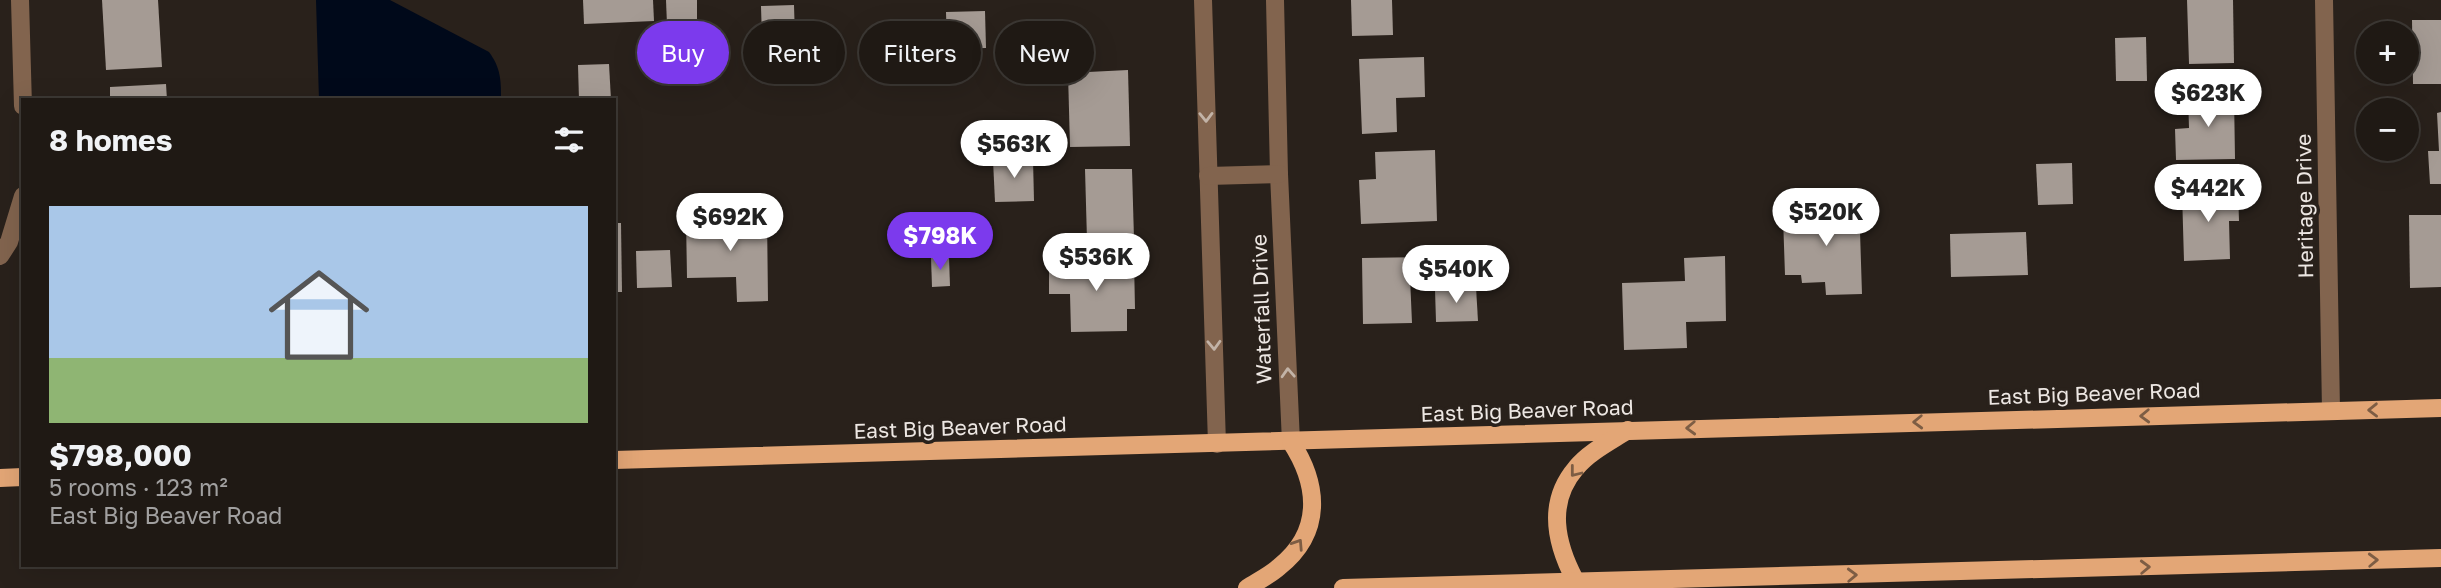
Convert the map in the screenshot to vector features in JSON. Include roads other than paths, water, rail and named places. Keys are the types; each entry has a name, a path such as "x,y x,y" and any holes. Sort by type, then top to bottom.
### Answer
{"main road":[{"name":"East Big Beaver Road","path":"616,460 2441,408"},
{"path":"1575,580 1562,555 1557,531 1558,508 1565,487 1575,469 1593,453 1628,430"},
{"path":"1247,588 1279,567 1295,551 1306,533 1312,509 1312,488 1305,463 1291,442"},
{"path":"0,478 21,477"},
{"path":"1343,588 1575,580 1808,582 2441,558"}],"street":[{"path":"20,0 23,98"},
{"path":"1203,0 1217,444"},
{"name":"Waterfall Drive","path":"1275,0 1279,174 1291,442"},
{"name":"Heritage Drive","path":"2323,0 2331,411"},
{"path":"1208,176 1279,174"},
{"path":"0,256 9,242 21,203"}],"water":[{"path":"316,0 390,0 489,52 500,75 501,98 319,98"}]}
